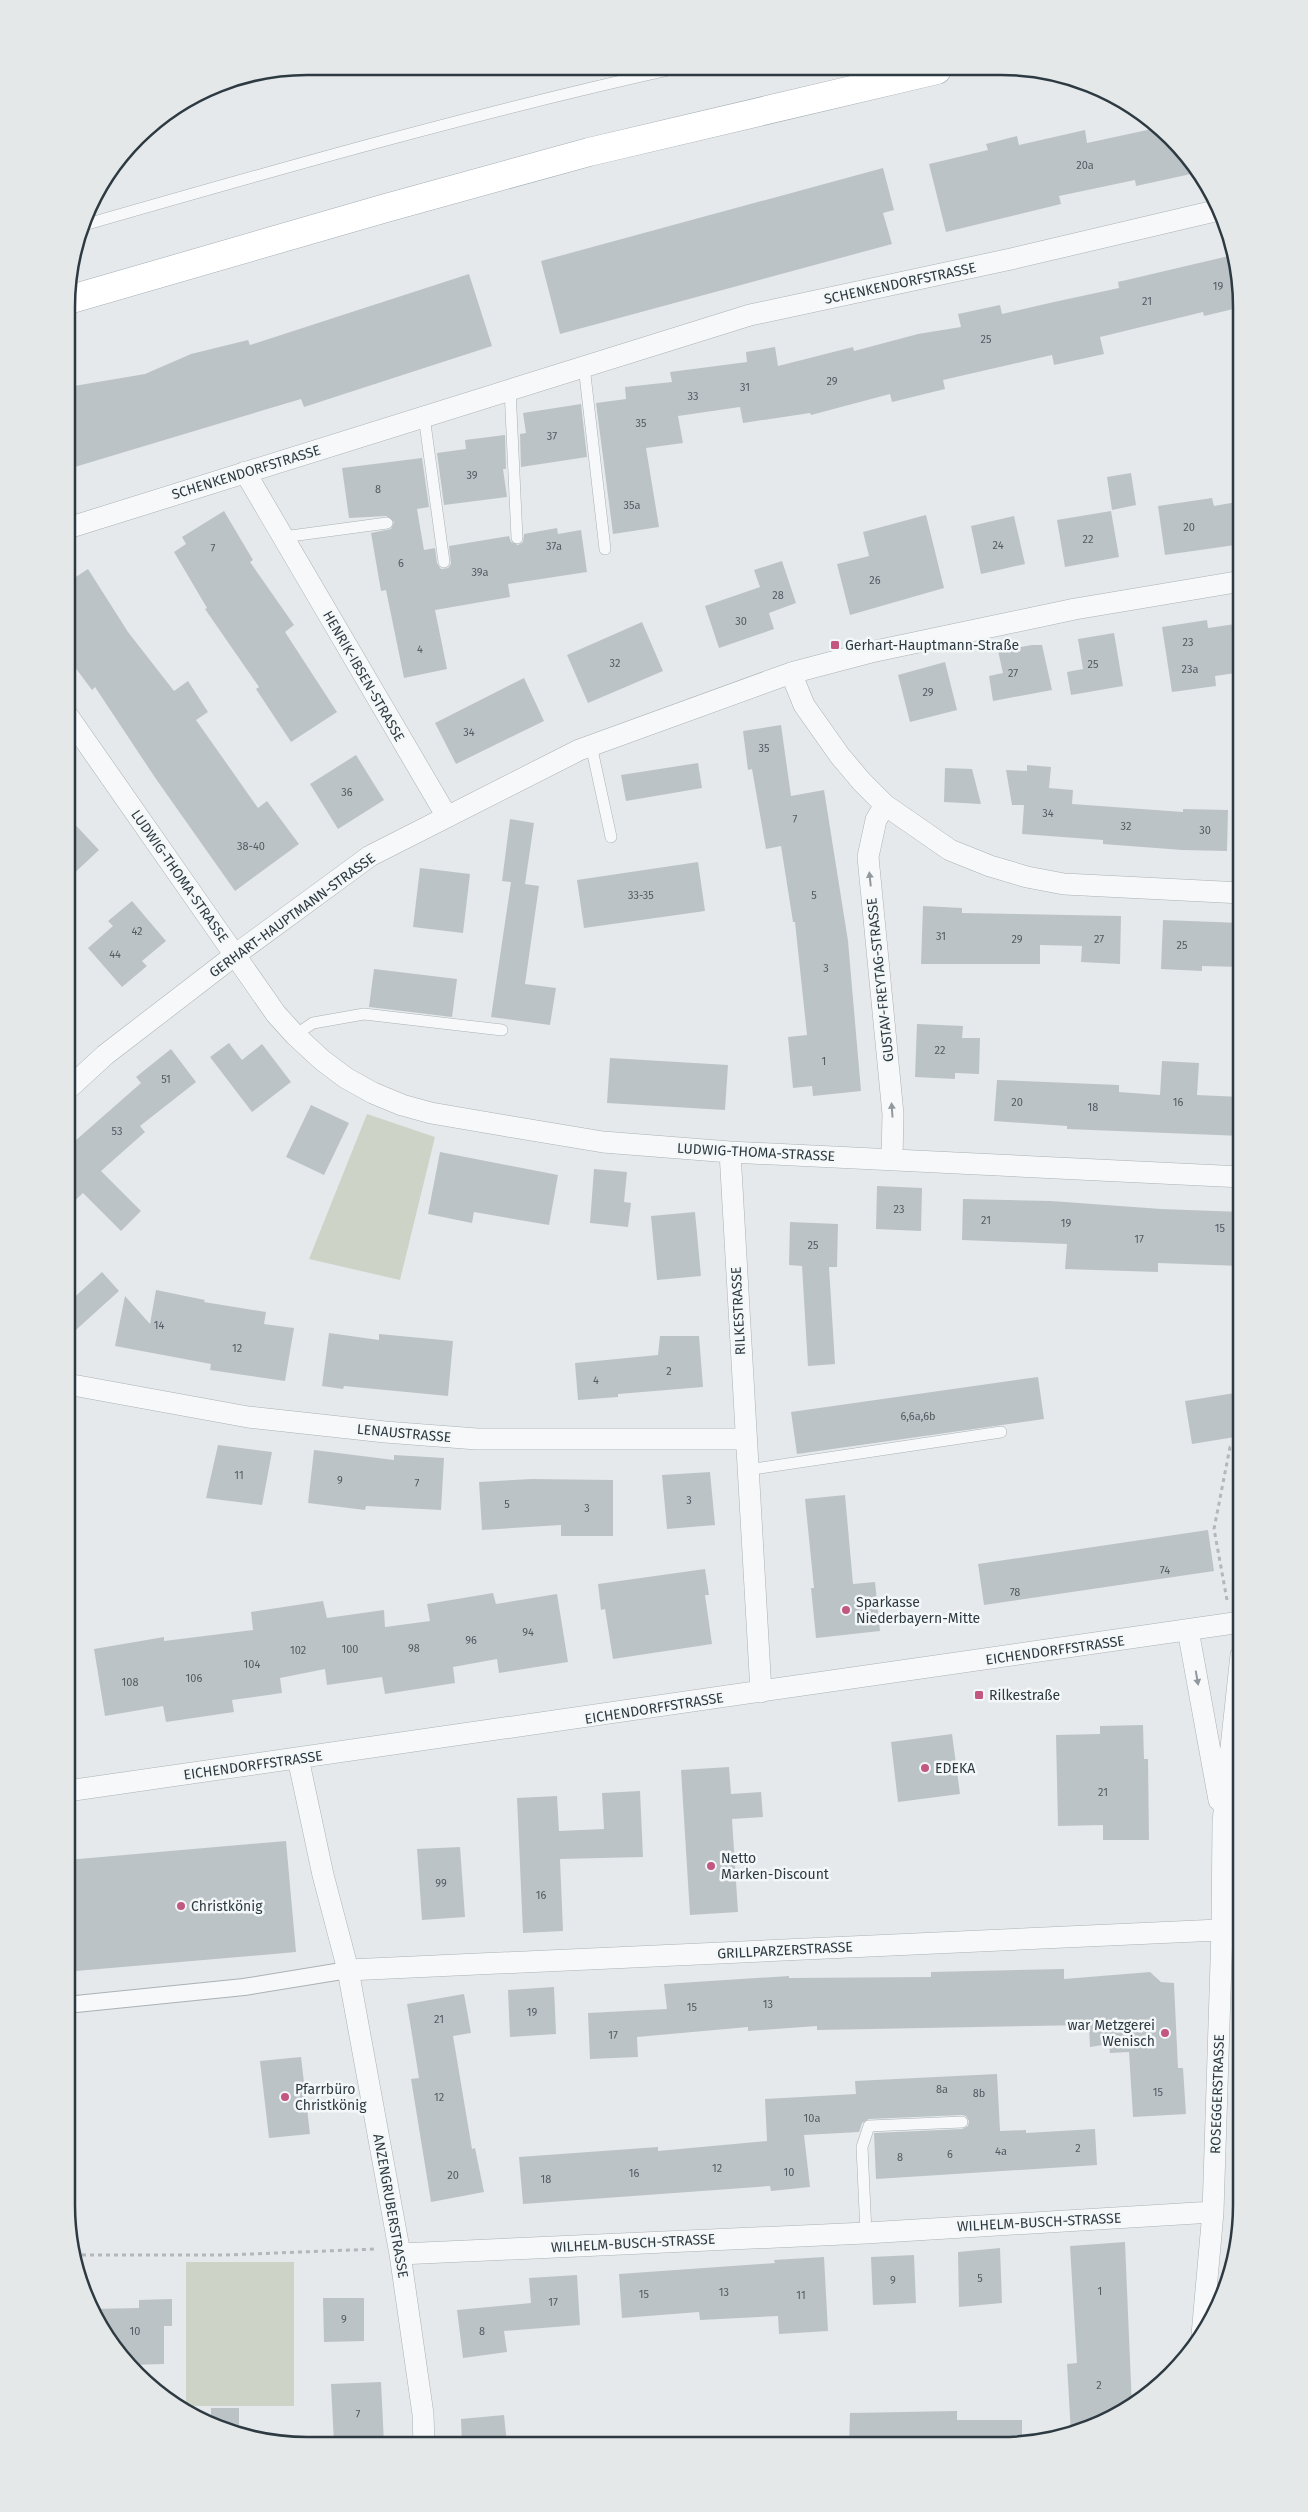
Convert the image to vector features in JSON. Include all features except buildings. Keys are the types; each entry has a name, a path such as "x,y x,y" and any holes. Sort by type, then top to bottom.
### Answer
{"main road":[{"path":"75,298 386,208 589,152 916,75"}],"street":[{"name":"SCHENKENDORFSTRASSE","path":"75,526 750,315 1011,259 1212,212"},
{"name":"HENRIK-IBSEN-STRASSE","path":"245,472 446,816"},
{"name":"GERHART-HAUPTMANN-STRASSE","path":"75,1083 105,1055 235,955 370,856 446,816 591,745 791,673 975,629 1075,609 1233,583"},
{"path":"791,673 809,712 840,756 885,805 950,850 990,866 1027,877 1064,884 1233,893"},
{"name":"LUDWIG-THOMA-STRASSE","path":"75,726 276,1014 294,1035 346,1078 373,1093 411,1108 603,1142 730,1152 1233,1177"},
{"name":"GUSTAV-FREYTAG-STRASSE","path":"885,805 876,820 868,857 893,1114 892,1159"},
{"name":"RILKESTRASSE","path":"730,1152 761,1692"},
{"name":"LENAUSTRASSE","path":"75,1385 248,1417 385,1432 477,1439 745,1439"},
{"name":"EICHENDORFFSTRASSE","path":"75,1790 1233,1623"},
{"name":"ROSEGGERSTRASSE","path":"1188,1630 1222,1822 1232,1930 1213,2212 1204,2318"},
{"name":"ROSEGGERSTRASSE","path":"1222,1822 1233,1725"},
{"name":"ANZENGRUBERSTRASSE","path":"298,1758 323,1875 348,1970 400,2251 423,2414 424,2437"},
{"name":"GRILLPARZERSTRASSE","path":"348,1970 1232,1930"},
{"path":"75,2005 244,1987 348,1970"},
{"name":"WILHELM-BUSCH-STRASSE","path":"400,2251 866,2233 1213,2212"}],"lane":[{"path":"91,223 255,176 643,75"},
{"path":"584,366 605,549"},
{"path":"510,389 517,538"},
{"path":"424,416 444,562"},
{"path":"283,537 387,523"},
{"path":"591,745 611,837"},
{"path":"294,1035 313,1023 364,1014 502,1030"},
{"path":"747,1470 1002,1432"},
{"path":"866,2233 862,2147 869,2126 962,2122"}],"path":[{"path":"1233,1446 1230,1447 1214,1528 1233,1610"},
{"path":"80,2255 226,2255 400,2251"}],"shaded area":[{"path":"367,1114 435,1137 400,1280 309,1259"},
{"path":"186,2262 294,2262 294,2406 191,2406 186,2403"}],"place":[{"name":"Gerhart-Hauptmann-Straße","path":"835,645"},
{"name":"Sparkasse Niederbayern-Mitte","path":"846,1610"},
{"name":"Rilkestraße","path":"979,1695"},
{"name":"EDEKA","path":"925,1768"},
{"name":"Netto Marken-Discount","path":"711,1866"},
{"name":"Christkönig","path":"181,1906"},
{"name":"war Metzgerei Wenisch","path":"1165,2033"},
{"name":"Pfarrbüro Christkönig","path":"285,2097"}]}
